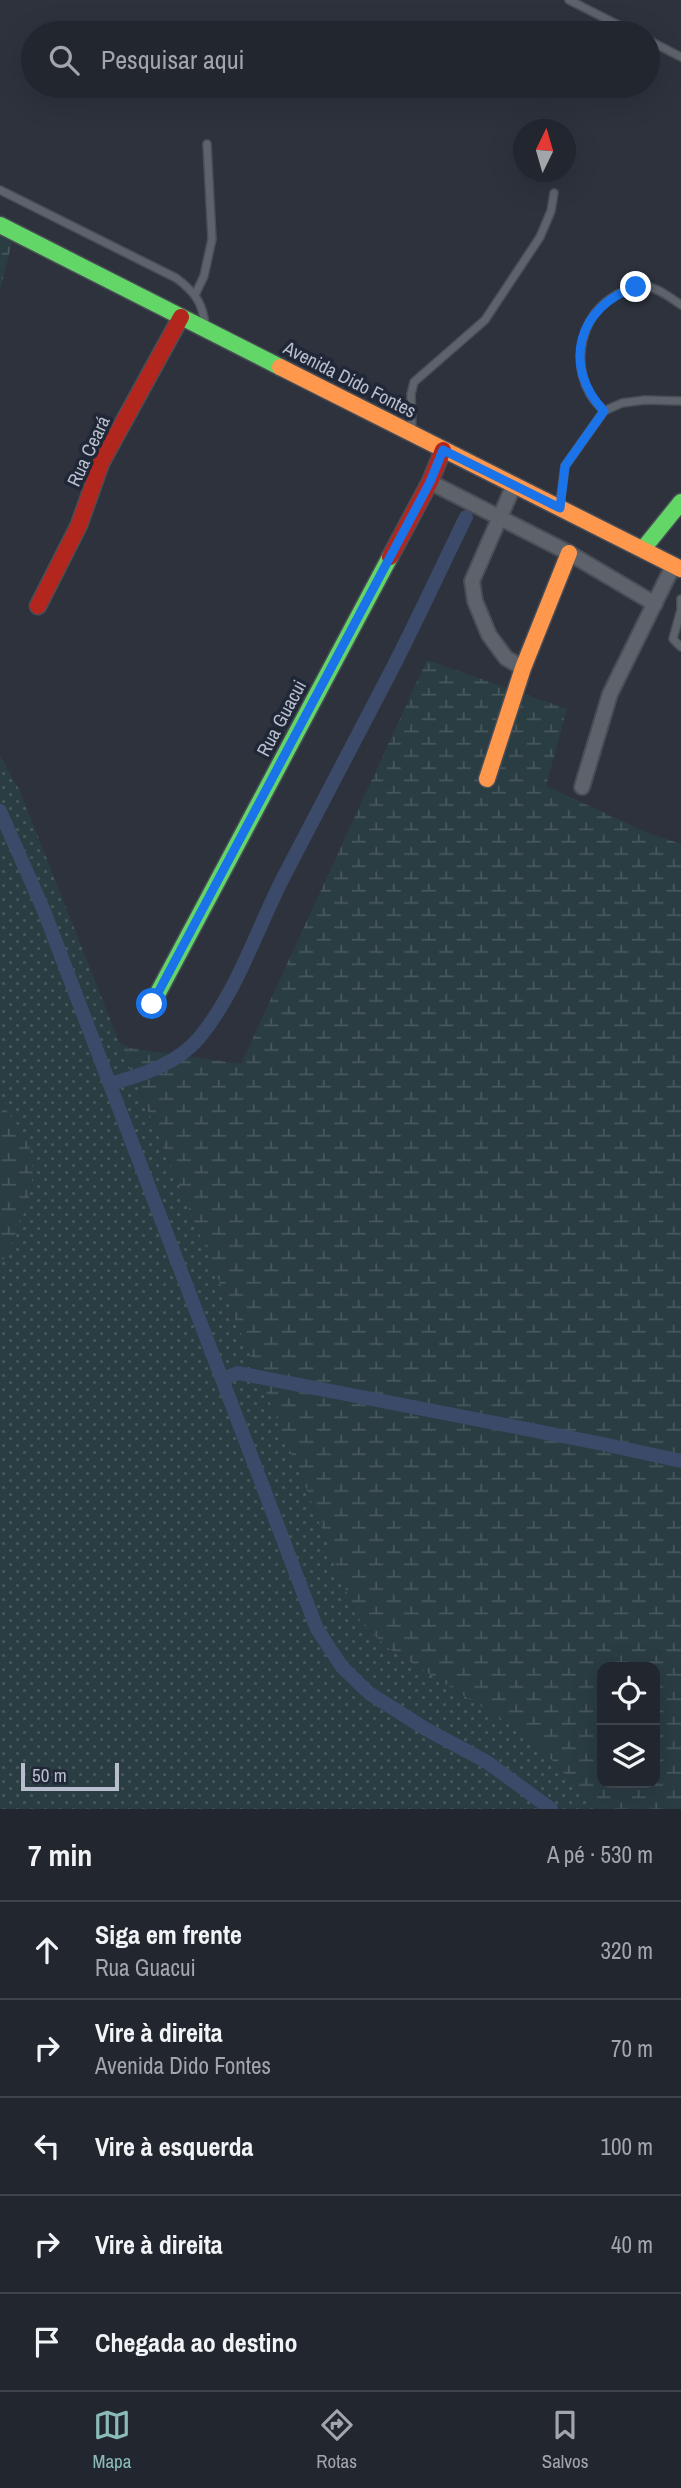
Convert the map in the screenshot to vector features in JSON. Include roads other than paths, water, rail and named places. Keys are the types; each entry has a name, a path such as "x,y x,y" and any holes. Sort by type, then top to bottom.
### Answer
{"street":[{"name":"Avenida Dido Fontes","path":"0,225 677,567"},
{"name":"Rua Ceará","path":"38,606 79,525 101,463 181,317"},
{"name":"Rua Guacui","path":"152,1004 430,482 443,450"},
{"path":"430,482 569,553 655,604"},
{"path":"514,485 501,520 472,581 475,601 489,635 506,657 523,668"},
{"path":"643,549 681,502"},
{"path":"487,779 523,668 569,553"},
{"path":"582,787 610,694 655,604 677,567"}],"lane":[{"path":"569,0 610,21"},
{"path":"660,46 681,57"},
{"path":"195,295 204,276 212,239 206,144"},
{"path":"0,190 176,278 195,295 204,313 205,329"},
{"path":"412,434 411,394 414,383 485,320 540,237 551,211 554,193"},
{"path":"604,411 590,396 581,368 583,334 596,311 610,298 636,287 649,287 662,292 681,305"},
{"path":"560,508 565,466 604,411 622,403 645,400 681,401"},
{"path":"681,599 673,639 681,647"}],"waterway":[{"path":"110,1084 146,1072 180,1055 199,1038 224,1001 283,878 399,655 466,517"},
{"path":"0,811 44,911 317,1629 342,1667 369,1693 424,1728 487,1762 551,1809"},
{"path":"223,1379 238,1373 681,1461"}]}
